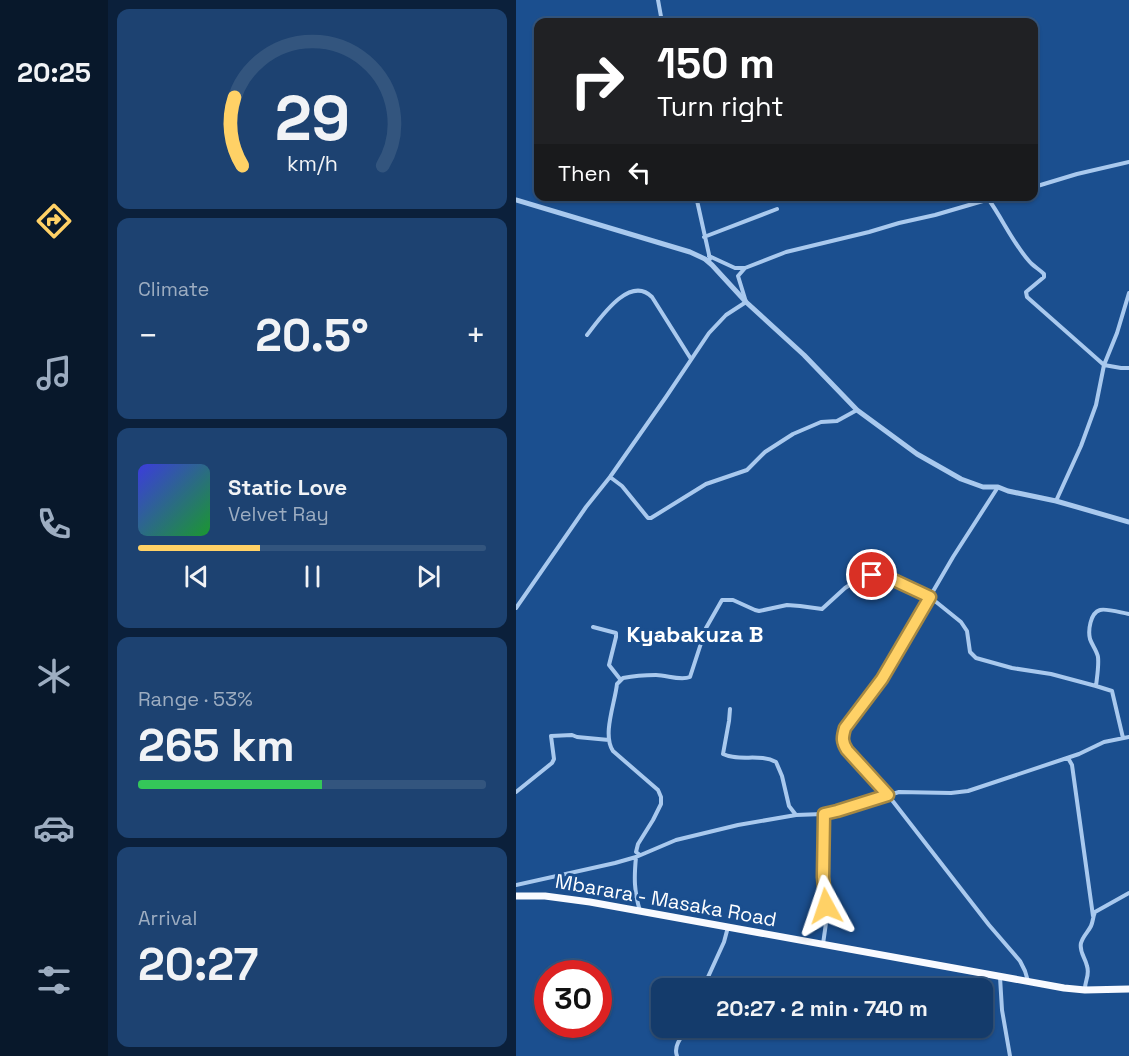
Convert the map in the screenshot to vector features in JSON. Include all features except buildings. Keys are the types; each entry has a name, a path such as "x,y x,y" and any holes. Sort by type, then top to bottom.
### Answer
{"highway":[{"name":"Mbarara - Masaka Road","path":"516,896 567,898 1028,982 1085,990 1129,989"}],"street":[{"path":"658,0 661,18"},
{"path":"1038,186 1129,162"},
{"path":"516,200 697,255 712,265 746,302 804,355 857,410 901,444 961,479 983,487 998,487 1129,522"},
{"path":"697,201 712,265"},
{"path":"709,256 735,268 745,268 786,252 985,201"},
{"path":"990,201 1028,261 1044,274 1044,277 1026,292 1027,297 1104,365 1129,368"},
{"path":"704,237 777,210"},
{"path":"745,268 738,276 746,302"},
{"path":"587,335 615,301 628,292 644,292 652,297 692,359"},
{"path":"1056,501 1081,446 1096,405 1104,365 1129,294"},
{"path":"516,608 716,324 746,302"},
{"path":"610,477 622,486 648,518 651,518 706,484 747,470 765,452 793,434 821,422 837,421 857,410"},
{"path":"998,487 953,557 882,679 845,728 842,742 888,795 1020,962 1028,982"},
{"path":"640,912 634,883 638,856 636,852 661,804 661,797 658,790 611,747 610,718 617,684 620,679 629,677 657,675 688,678 692,674 706,628 720,602 725,599 759,611 787,605 822,609 845,588 860,579 877,574 890,578 930,597 964,626 970,652 976,658 1012,668 1051,674 1112,691 1123,738"},
{"path":"1096,686 1098,658 1089,635 1091,621 1097,611 1102,609 1129,614"},
{"path":"593,627 616,633 609,665 620,679"},
{"path":"730,709 723,754 731,757 769,759 776,762 783,776 789,807 796,815"},
{"path":"516,792 552,763 554,759 550,736 572,735 577,738 609,740"},
{"path":"516,885 605,866 638,856 676,840 738,825 796,815 824,814 899,792 951,793 968,790 1068,758 1104,742 1129,737"},
{"path":"1072,765 1079,754"},
{"path":"1068,758 1072,765 1093,916 1092,925 1084,935 1081,947 1089,972 1085,990"},
{"path":"822,944 826,916 823,877 824,814"},
{"path":"1093,916 1101,908 1129,893"},
{"path":"708,978 724,942 728,927"},
{"path":"1000,976 1002,1010 1010,1056"},
{"path":"676,1056 675,1050 681,1038"}],"district":[{"name":"Kyabakuza B","path":"695,634"}],"route":[{"path":"826,906 823,877 824,814 888,795 847,750 842,742 845,728 882,679 930,597 883,575 872,575"}]}
